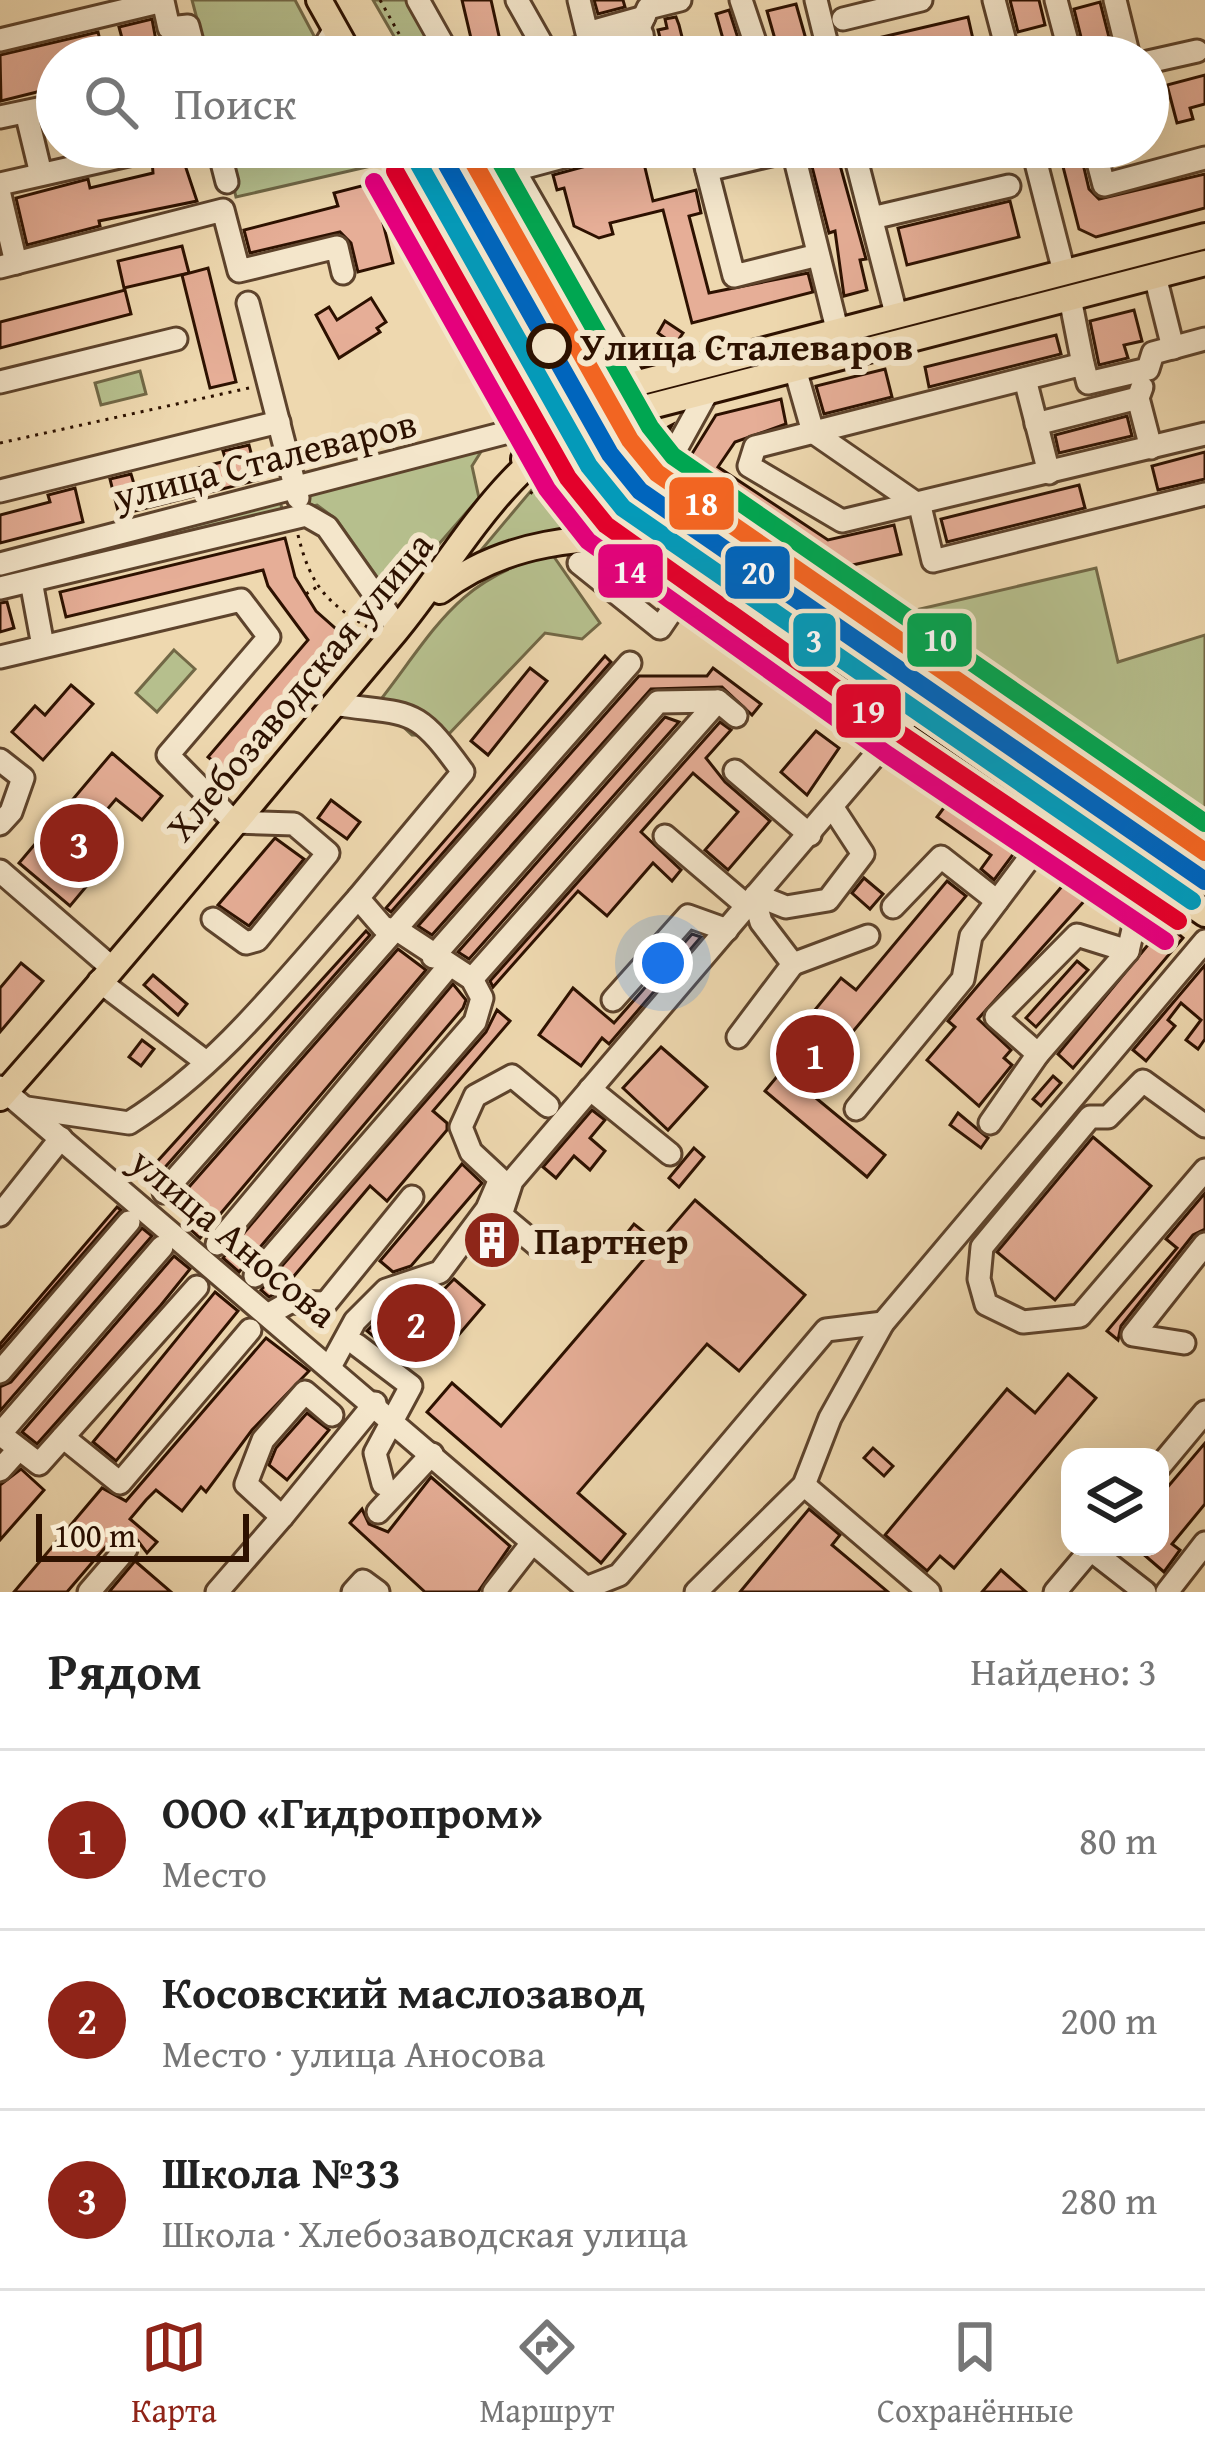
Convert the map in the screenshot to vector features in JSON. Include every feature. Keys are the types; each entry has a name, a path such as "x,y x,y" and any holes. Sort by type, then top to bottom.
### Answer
{"main road":[{"path":"319,0 339,36"},
{"path":"413,168 555,425 616,502 1205,914"},
{"name":"улица Сталеваров","path":"555,425 636,382 1205,236"},
{"name":"улица Сталеваров","path":"555,425 644,408 1205,263"},
{"path":"896,314 903,341"},
{"path":"636,382 644,408"},
{"name":"Хлебозаводская улица","path":"2,1092 333,704 394,624 521,487 555,425"},
{"path":"394,624 465,571 517,551 607,537 677,548"}],"street":[{"path":"418,0 438,36"},
{"path":"517,0 537,36"},
{"path":"579,0 587,33 643,26"},
{"path":"645,36 647,8 680,0"},
{"path":"741,0 753,36"},
{"path":"816,0 825,36"},
{"path":"843,20 921,0"},
{"path":"994,0 1003,36"},
{"path":"1056,0 1065,36"},
{"path":"1114,0 1123,36"},
{"path":"0,40 163,1 169,28 188,26 191,36"},
{"path":"610,36 643,26"},
{"path":"331,36 335,29"},
{"path":"1169,57 1197,51"},
{"path":"0,117 36,110"},
{"path":"26,112 36,153"},
{"path":"1169,168 1205,158"},
{"path":"40,168 41,174"},
{"path":"0,184 68,168"},
{"path":"223,168 227,182"},
{"path":"521,168 514,170 636,382"},
{"path":"715,168 707,170 734,275 818,254"},
{"path":"797,168 837,329"},
{"path":"859,168 896,314"},
{"path":"1037,168 1064,272"},
{"path":"1100,168 1104,185 1168,168"},
{"path":"872,218 1009,186"},
{"path":"0,195 8,265 223,210 239,271 337,247 343,273"},
{"path":"1155,276 1173,348"},
{"path":"1070,298 1088,383 1148,369"},
{"path":"248,303 296,488 295,522 312,516 327,527 394,624"},
{"path":"0,382 176,339"},
{"path":"1150,448 1138,398 1153,353 1205,339"},
{"path":"1083,364 755,447 749,466 842,521 1205,434"},
{"path":"795,369 813,433 920,506 933,561 1205,494"},
{"path":"1025,379 1049,473"},
{"path":"708,392 666,467 668,478 718,516"},
{"path":"1036,424 1138,398"},
{"path":"0,491 279,422"},
{"name":"улица Сталеваров","path":"0,564 555,425"},
{"name":"улица Сталеваров","path":"0,588 295,522"},
{"path":"656,578 677,548"},
{"path":"31,580 43,646"},
{"path":"0,657 241,600 269,637 168,755 234,822 294,824 328,853 257,940 245,943 213,919"},
{"path":"742,640 766,609"},
{"path":"711,620 785,670"},
{"path":"164,1192 630,663"},
{"path":"472,980 718,701"},
{"path":"217,1244 441,962 658,702 718,701 736,716"},
{"path":"26,1108 129,1123 167,1098 254,1016 463,772 428,724 411,715 333,704"},
{"path":"538,1246 501,1215 512,1181 913,711"},
{"path":"0,760 23,778 0,824"},
{"path":"735,771 810,835"},
{"path":"665,836 752,899 786,907 828,900 863,854 833,808"},
{"path":"856,1109 963,979 971,936 1061,816"},
{"path":"893,907 940,857 997,902"},
{"path":"0,871 105,974 206,1062"},
{"path":"990,1123 1038,1054 1128,951 1135,921 1162,885"},
{"path":"255,1276 475,1022 482,998 472,980 398,931 383,927 358,898"},
{"path":"752,899 760,922 793,964"},
{"path":"613,1000 688,916 727,930"},
{"path":"1038,1054 996,1017 1078,934 1128,951"},
{"path":"738,1036 793,964 868,937"},
{"path":"696,1592 804,1485 830,1418 884,1323 1205,941"},
{"path":"331,1365 355,1322 386,1290 440,1272 487,1209 500,1179 471,1152 461,1127 475,1096 512,1076 548,1106"},
{"path":"1205,1126 1144,1081 1108,1117 1090,1117 982,1247 979,1279 986,1304 1023,1322 1080,1316 1205,1170"},
{"path":"590,1089 670,1154"},
{"name":"улица Аносова","path":"2,1092 331,1365 585,1590"},
{"path":"0,1215 61,1138"},
{"path":"269,1314 290,1302 326,1303 412,1197"},
{"path":"0,1372 129,1222"},
{"path":"1184,1343 1132,1335 1205,1244"},
{"path":"162,1247 0,1434 39,1464 197,1287"},
{"path":"585,1590 619,1575 826,1330 884,1323"},
{"path":"63,1437 120,1484 250,1330"},
{"path":"217,1592 282,1517 411,1386 357,1345"},
{"path":"282,1517 246,1484 263,1440 305,1392 332,1415"},
{"path":"383,1410 375,1453 383,1484"},
{"path":"1169,1455 1205,1412"},
{"path":"378,1512 426,1449"},
{"path":"0,1470 18,1450"},
{"path":"804,1485 929,1592"},
{"path":"494,1592 532,1543"},
{"path":"1167,1592 1205,1544"},
{"path":"88,1592 126,1549"},
{"path":"1055,1592 1085,1556"},
{"path":"1102,1556 1145,1592"},
{"path":"352,1592 363,1581 378,1592"}],"path":[{"path":"380,0 400,36"},
{"path":"0,443 256,386"},
{"path":"521,487 542,499"},
{"path":"295,522 306,566 331,606 394,624"},
{"path":"305,594 318,586"}],"green space":[{"path":"192,0 295,0 314,36 201,36"},
{"path":"373,0 415,0 435,36 394,36"},
{"path":"229,168 362,168 236,197"},
{"path":"469,168 511,168 516,177 485,195"},
{"path":"140,371 146,394 101,405 95,383"},
{"path":"484,447 472,466 479,498 392,598 337,520 317,505 304,508 302,492"},
{"path":"554,482 605,527 497,546 472,561 535,486"},
{"path":"280,502 283,511 0,584 0,567"},
{"path":"552,554 600,623 582,639 545,633 447,736 412,735 378,703 433,630 470,592 520,564"},
{"path":"1096,568 1118,662 1205,635 1205,863 847,626"},
{"path":"174,650 195,669 157,712 136,693"}],"building":[{"path":"462,0 491,0 499,36 470,36"},
{"path":"594,0 623,0 625,7 598,14"},
{"path":"1010,0 1039,0 1045,25 1018,32"},
{"path":"1100,2 1109,36 1081,36 1074,9"},
{"path":"796,4 805,36 774,36 767,11"},
{"path":"729,10 737,36 722,36 716,14"},
{"path":"676,17 681,36 660,36 658,30 667,28 665,19"},
{"path":"968,17 972,36 887,36"},
{"path":"152,19 155,36 121,36 119,27"},
{"path":"36,47 36,92 1,101 0,55"},
{"path":"1205,75 1205,104 1190,108 1193,119 1177,123 1169,84"},
{"path":"153,168 186,168 197,201 99,221 100,226 27,245 16,198 88,179 90,188 153,173"},
{"path":"579,168 645,168 653,201 696,190 701,213 689,216 709,293 808,273 813,292 692,323 663,210 610,223 613,234 599,238 574,226 564,188 557,190 553,175"},
{"path":"812,168 841,168 866,259 860,260 867,290 844,296 835,231 829,233"},
{"path":"1063,168 1084,168 1089,189 1099,199 1205,174 1205,208 1096,237 1079,229"},
{"path":"373,183 393,263 358,272 351,243 340,232 250,253 244,230 338,206 334,193"},
{"path":"1010,201 1019,237 907,265 898,228"},
{"path":"525,219 545,254 539,257 551,278 599,359 604,357 609,366 577,376 575,369 585,365 521,249 526,247 515,224"},
{"path":"182,246 189,273 124,288 118,261"},
{"path":"208,268 236,382 210,388 182,275"},
{"path":"125,290 131,314 0,348 0,322"},
{"path":"371,298 386,322 377,328 380,332 339,358 316,315 329,307 337,320"},
{"path":"1134,310 1142,341 1124,345 1128,358 1099,365 1090,321"},
{"path":"665,321 683,333 675,345 658,333"},
{"path":"1056,335 1061,354 929,387 925,367"},
{"path":"885,369 892,397 824,414 816,386"},
{"path":"781,399 786,424 735,442 718,467 828,540 894,525 901,554 822,572 732,513 682,470 716,415"},
{"path":"1127,416 1132,436 1059,453 1055,435"},
{"path":"672,425 654,458 640,442"},
{"path":"249,445 258,480 119,515 110,479 131,474 134,484 226,461 223,451"},
{"path":"1205,452 1205,479 1158,490 1152,466"},
{"path":"1079,485 1085,508 947,542 941,519"},
{"path":"75,488 83,522 0,543 0,515 50,502 48,495"},
{"path":"285,538 295,577 316,611 344,636 227,773 208,757 308,640 268,586 263,570 66,617 60,592"},
{"path":"7,602 14,628 0,632 0,603"},
{"path":"605,656 611,662 391,912 386,908"},
{"path":"530,668 547,681 488,755 471,741"},
{"path":"713,668 761,704 752,715 722,687 651,689 432,935 418,926 639,676 707,676"},
{"path":"71,685 93,704 43,760 12,732 35,706 45,715"},
{"path":"665,717 679,722 469,959 458,952"},
{"path":"720,722 731,730 706,758 725,782 770,821 728,870 705,850 738,812 693,773 641,832 681,870 672,881 653,863 607,916 578,891 493,987 490,981"},
{"path":"816,731 839,748 807,795 781,772"},
{"path":"112,753 162,796 142,820 116,799 64,860 90,882 70,906 19,863"},
{"path":"945,790 1023,841 994,880 981,869 991,855 937,817 946,805 938,800"},
{"path":"331,800 360,822 347,839 318,818"},
{"path":"275,838 304,859 249,926 218,905"},
{"path":"1075,871 1095,889 978,1019 1011,1050 1004,1058 1012,1065 979,1106 927,1060 955,1027 948,1021"},
{"path":"864,878 883,894 870,909 852,893"},
{"path":"947,881 966,896 805,1089 885,1155 867,1177 765,1091 824,1020 814,1011 841,978 856,990"},
{"path":"1166,923 1183,938 1073,1068 1058,1054"},
{"path":"366,931 370,935 152,1182 145,1175"},
{"path":"692,934 701,937 609,1044 602,1038 581,1066 539,1035 573,988 614,1023"},
{"path":"398,949 426,970 200,1238 190,1229 196,1222 175,1203"},
{"path":"1077,961 1088,970 1036,1027 1026,1018"},
{"path":"21,963 43,981 0,1032 0,988"},
{"path":"1205,965 1205,1039 1198,1049 1186,1040 1201,1020 1181,1003 1168,1020 1175,1026 1146,1061 1133,1050"},
{"path":"153,975 187,1004 178,1015 144,985"},
{"path":"453,984 466,1000 463,1008 239,1272 223,1258"},
{"path":"497,1010 510,1021 433,1111 447,1123 447,1130 387,1201 370,1186 283,1289 269,1297 261,1290 486,1032"},
{"path":"142,1040 154,1049 141,1066 129,1057"},
{"path":"661,1047 707,1087 668,1130 623,1088"},
{"path":"1053,1076 1061,1083 1041,1106 1033,1099"},
{"path":"592,1110 605,1120 590,1138 605,1151 590,1170 574,1156 556,1178 543,1167"},
{"path":"958,1113 988,1138 981,1148 950,1125"},
{"path":"1093,1137 1151,1186 1055,1300 997,1252"},
{"path":"694,1148 704,1157 679,1187 669,1178"},
{"path":"462,1164 482,1183 411,1266 393,1272 380,1261"},
{"path":"1205,1193 1205,1229 1193,1235 1121,1326 1118,1340 1107,1331 1177,1248 1166,1239"},
{"path":"695,1200 805,1295 739,1371 707,1344 578,1493 625,1534 601,1563 427,1412 452,1383 501,1426 650,1252 627,1233 634,1224 658,1243"},
{"path":"117,1207 121,1210 0,1349 0,1344"},
{"name":"Партнер","path":"492,1227 512,1244 498,1260 479,1244"},
{"path":"142,1228 152,1236 0,1411 0,1387 11,1382"},
{"path":"174,1256 190,1269 37,1444 22,1432"},
{"path":"454,1279 484,1305 439,1358 424,1345 408,1365 367,1331 395,1303 414,1320"},
{"path":"215,1292 238,1311 116,1461 93,1442"},
{"path":"266,1338 309,1371 252,1430 206,1492 201,1487 182,1511 156,1490 146,1500 130,1519 157,1542 147,1553 135,1537 120,1530 67,1592 14,1592 102,1488 126,1501"},
{"path":"1068,1374 1096,1398 954,1568 940,1556 927,1571 885,1535 1007,1389 1035,1413"},
{"path":"307,1413 329,1430 287,1480 269,1465 276,1448"},
{"path":"1205,1443 1205,1504 1172,1544 1180,1550 1164,1572 1145,1556 1169,1556 1169,1485"},
{"path":"873,1448 893,1466 884,1476 864,1458"},
{"path":"21,1469 44,1490 0,1540 0,1485"},
{"path":"431,1477 510,1546 478,1592 425,1592 350,1523 362,1509 369,1524 388,1532"},
{"path":"809,1509 840,1535 832,1545 888,1592 740,1592"},
{"path":"135,1561 171,1592 109,1592"},
{"path":"1001,1570 1026,1592 982,1592"}],"transit line":[{"name":"20","path":"449,168 610,454 640,491 1205,881"},
{"name":"18","path":"477,168 630,440 657,473 1205,852"},
{"name":"10","path":"504,168 650,427 673,456 1205,823"},
{"name":"19","path":"395,171 568,478 606,525 902,735 1178,921"},
{"name":"14","path":"374,182 547,489 588,541 888,755 1165,941"}],"tram line":[{"name":"3","path":"421,168 589,466 623,508 1192,901"}],"place":[{"name":"Улица Сталеваров","path":"549,346"},
{"name":"Школа №33","path":"79,843"},
{"name":"ООО «Гидропром»","path":"815,1054"},
{"name":"Партнер","path":"492,1240"},
{"name":"Косовский маслозавод","path":"416,1323"}]}
